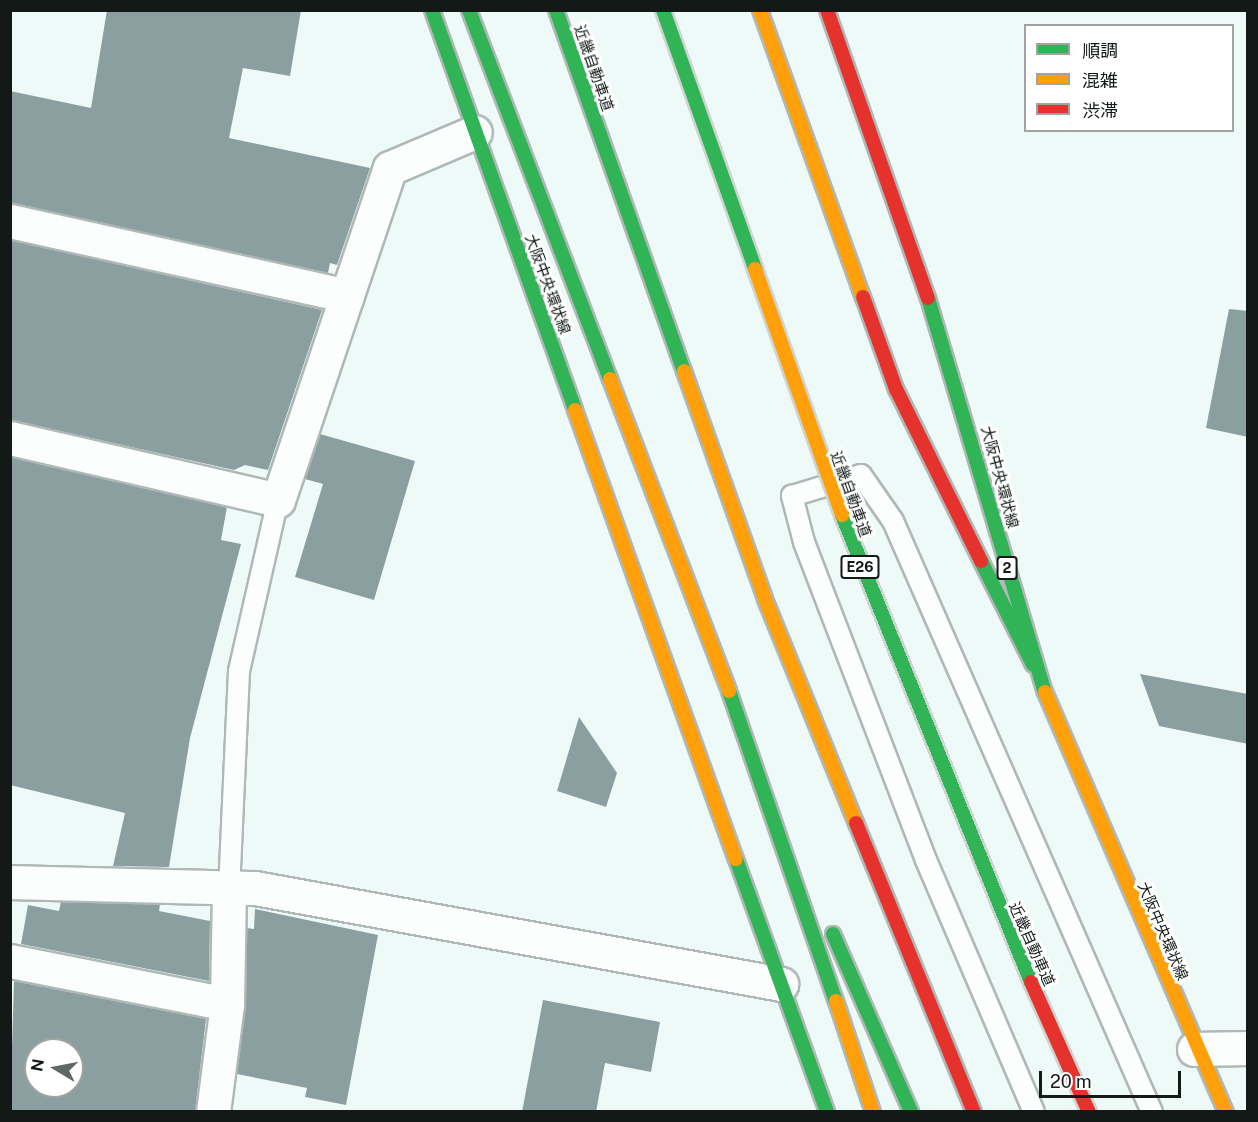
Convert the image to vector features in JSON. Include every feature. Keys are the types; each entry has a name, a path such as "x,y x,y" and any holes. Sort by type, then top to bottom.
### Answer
{"main road":[{"name":"大阪中央環状線","path":"432,10 827,1112"},
{"path":"469,10 743,727 873,1112"},
{"name":"近畿自動車道","path":"556,10 765,599 974,1112"},
{"name":"近畿自動車道","path":"663,10 856,556 999,910 1089,1112"},
{"name":"大阪中央環状線","path":"827,10 953,368 1033,665 1194,1050 1226,1112"},
{"path":"761,13 896,389 1033,665"},
{"path":"743,727 910,1112"}],"street":[{"path":"10,438 278,500 390,168 475,132"},
{"path":"10,221 347,296"},
{"path":"10,882 229,891 255,888 781,984"},
{"path":"213,1112 226,1004 229,891"},
{"path":"10,962 226,1004"},
{"path":"1194,1050 1248,1048"}],"lane":[{"path":"1035,1112 926,860 804,542 792,496 861,475 893,521 1152,1112"},
{"path":"229,891 239,671 278,500"}],"building":[{"path":"107,10 301,10 290,76 243,68 229,138 370,168 337,265 330,263 328,273 10,203 10,91 91,108"},
{"path":"10,240 322,310 268,470 245,465 234,470 10,420"},
{"path":"1229,309 1248,311 1248,437 1206,428"},
{"path":"320,434 415,461 374,600 295,577 323,484 305,479"},
{"path":"10,457 227,507 221,540 241,544 190,738 169,867 113,866 125,813 10,785"},
{"path":"1140,674 1248,694 1248,744 1159,726"},
{"path":"579,717 617,773 606,807 557,791"},
{"path":"61,902 160,904 159,911 210,921 209,981 21,944 28,905 59,911"},
{"path":"255,909 378,935 346,1105 305,1097 307,1088 237,1074 247,928 254,929"},
{"path":"14,981 206,1019 195,1112 10,1112"},
{"path":"543,1000 660,1022 651,1072 605,1063 596,1112 522,1112"}],"traffic: fast":[{"path":"432,10 575,410"},
{"path":"469,10 610,379"},
{"path":"556,10 684,371"},
{"path":"663,10 755,269"},
{"path":"928,298 1045,692"},
{"path":"842,515 1031,982"},
{"path":"981,561 1033,665"},
{"path":"729,691 836,1001"},
{"path":"736,859 827,1112"},
{"path":"833,934 911,1112"}],"traffic: slow":[{"path":"760,10 863,297"},
{"path":"755,269 842,515"},
{"path":"684,371 765,599 856,823"},
{"path":"610,379 729,691"},
{"path":"575,410 736,859"},
{"path":"1045,692 1226,1112"},
{"path":"836,1001 873,1112"}],"traffic: jam":[{"path":"827,10 928,298"},
{"path":"863,297 896,389 981,561"},
{"path":"856,823 974,1112"},
{"path":"1031,982 1089,1112"}]}
